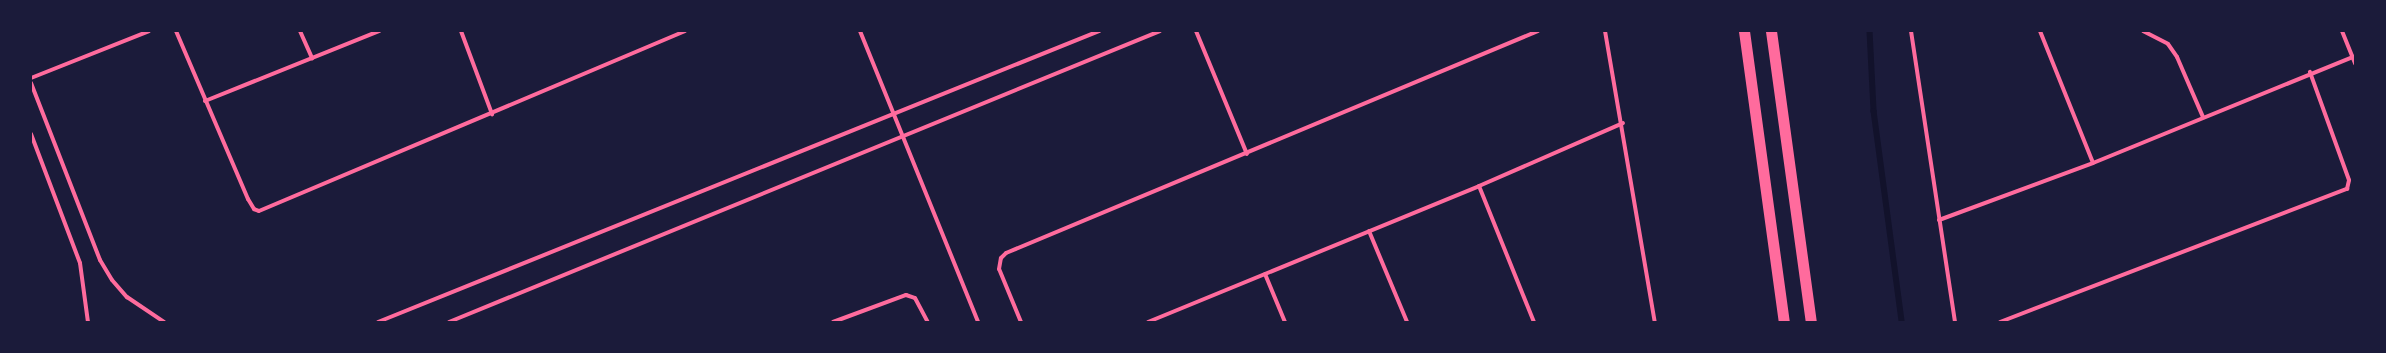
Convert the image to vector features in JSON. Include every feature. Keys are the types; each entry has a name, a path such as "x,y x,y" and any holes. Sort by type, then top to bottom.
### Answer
{"highway":[{"path":"1744,31 1784,322"},
{"path":"1771,31 1811,322"}],"street":[{"path":"31,78 149,31"},
{"path":"176,31 248,200 254,209 259,211 492,114 685,31"},
{"path":"300,31 312,58"},
{"path":"205,101 379,31"},
{"path":"462,31 492,114"},
{"path":"860,31 978,322"},
{"path":"378,322 1099,31"},
{"path":"449,322 1160,31"},
{"path":"1196,31 1247,154"},
{"path":"1021,322 999,269 998,264 1006,253 1247,154 1538,31"},
{"path":"1605,31 1623,123 1655,322"},
{"path":"1911,31 1955,322"},
{"path":"2040,31 2093,162"},
{"path":"2143,31 2168,44 2177,57 2203,117"},
{"path":"2342,31 2355,63"},
{"path":"1939,220 2093,162 2310,72 2353,57"},
{"path":"2000,322 2347,188 2349,180 2310,72"},
{"path":"31,83 100,260 112,280 127,296 164,322"},
{"path":"1148,322 1160,320 1265,274 1479,186 1623,123"},
{"path":"31,134 80,263 88,322"},
{"path":"1479,186 1534,322"},
{"path":"1369,231 1407,322"},
{"path":"1265,274 1286,322"},
{"path":"833,322 906,295 915,298 928,322"}],"waterway":[{"path":"1870,31 1874,111 1902,322"}]}
